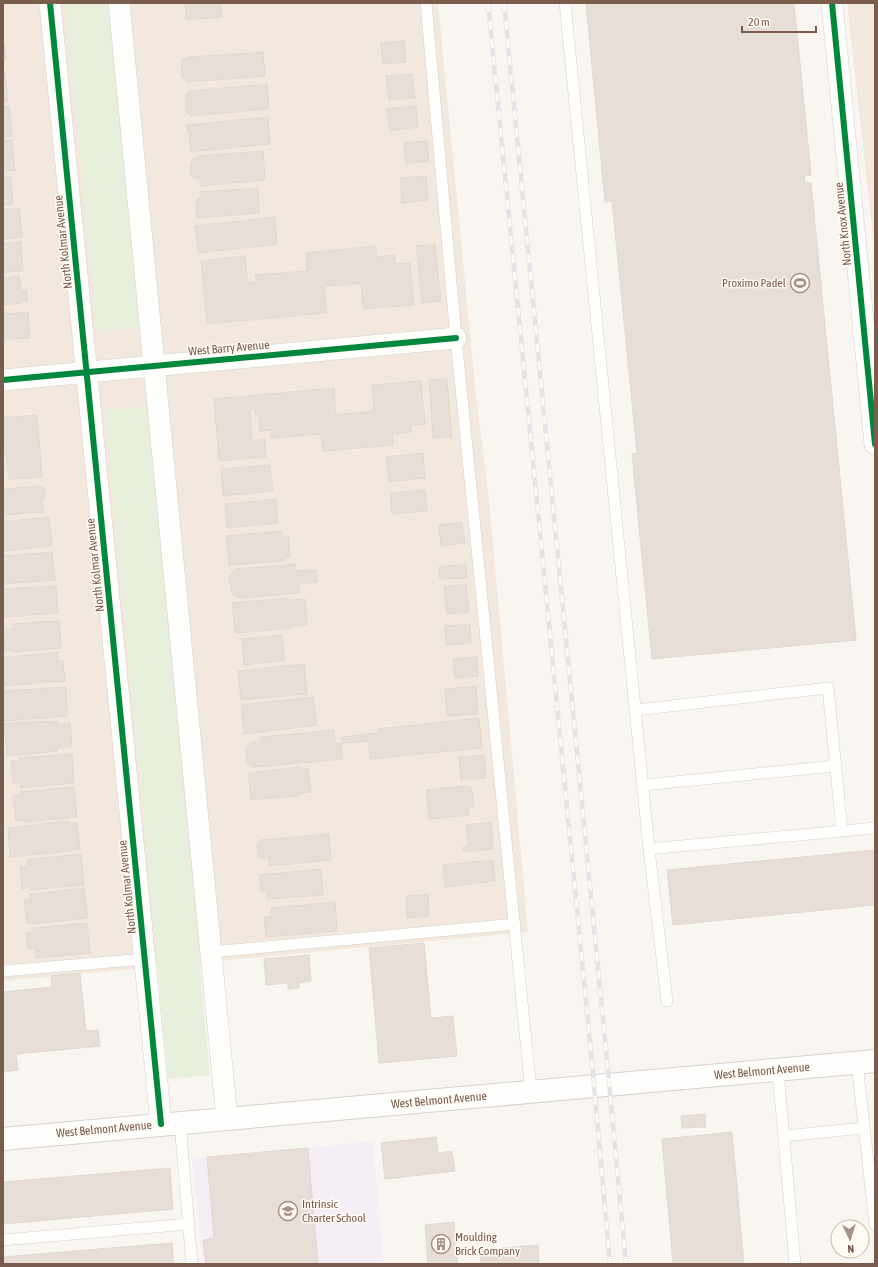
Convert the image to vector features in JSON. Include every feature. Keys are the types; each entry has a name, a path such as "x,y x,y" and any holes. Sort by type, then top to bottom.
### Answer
{"main road":[{"name":"West Belmont Avenue","path":"3,1138 866,1062"}],"street":[{"name":"North Kolmar Avenue","path":"50,3 145,959 170,1124"},
{"path":"119,3 227,1118"},
{"name":"North Knox Avenue","path":"832,3 868,304 875,444"},
{"name":"West Barry Avenue","path":"3,380 456,338"}],"lane":[{"path":"426,3 456,338 531,1092"},
{"path":"566,3 649,849 667,1001"},
{"path":"636,710 828,688 842,831"},
{"path":"643,785 835,766"},
{"path":"649,849 875,828"},
{"path":"211,952 515,924"},
{"path":"3,971 145,959"},
{"path":"866,1062 864,1128 875,1226"},
{"path":"778,1070 795,1264"},
{"path":"170,1124 189,1224 192,1264"},
{"path":"784,1136 864,1128"},
{"path":"3,1240 189,1224"}],"shaded area":[{"path":"3,3 438,3 476,396 489,500 528,932 3,981"},
{"path":"847,3 875,3 875,254"},
{"name":"Intrinsic Charter School","path":"373,1141 384,1264 203,1264 192,1159"}],"green space":[{"path":"66,3 109,3 140,328 97,332"},
{"path":"147,407 210,1075 168,1079 105,410"}],"building":[{"path":"185,3 221,3 222,17 186,20"},
{"path":"586,3 794,3 811,175 804,176 805,183 811,183 856,640 652,659 632,454 637,453 612,201 605,202"},
{"path":"404,41 406,62 383,64 381,43"},
{"path":"3,45 5,46 6,59 3,62"},
{"path":"263,52 265,76 188,82 182,77 181,61 188,57"},
{"path":"3,73 5,73 8,101 3,101"},
{"path":"412,74 415,98 389,100 386,76"},
{"path":"267,84 269,109 192,116 186,112 186,94 190,91"},
{"path":"9,106 12,136 3,137 3,107"},
{"path":"416,106 418,127 390,131 387,109"},
{"path":"268,117 270,144 191,152 187,125"},
{"path":"12,140 15,170 3,171 3,141"},
{"path":"427,141 429,161 406,164 404,143"},
{"path":"263,151 265,180 201,186 200,178 195,179 190,173 191,163 195,158 199,158 199,156"},
{"path":"11,176 13,204 3,205 3,177"},
{"path":"426,176 428,200 402,203 400,178"},
{"path":"258,188 259,213 197,218 196,200 200,199 200,192"},
{"path":"19,208 22,237 3,239 3,210"},
{"path":"275,217 277,244 199,253 195,226"},
{"path":"21,242 23,271 3,272 3,244"},
{"path":"435,244 441,301 422,303 416,246"},
{"path":"376,246 376,257 395,255 395,264 410,263 414,305 363,309 361,283 324,286 327,313 207,324 201,261 245,256 248,283 257,282 255,275 307,271 306,253"},
{"path":"19,276 21,291 26,290 28,300 22,301 22,303 3,305 3,278"},
{"path":"28,312 30,338 3,340 3,314"},
{"path":"447,379 452,437 433,438 429,380"},
{"path":"421,381 425,424 411,425 411,432 392,434 393,445 323,451 321,434 272,438 270,430 260,431 259,415 256,416 255,410 250,410 252,441 265,439 266,457 219,461 214,399 334,388 336,415 359,413 374,411 372,385"},
{"path":"37,415 42,477 9,479 3,433 3,418"},
{"path":"423,453 425,478 389,482 386,457"},
{"path":"270,465 273,491 223,496 221,469"},
{"path":"41,486 45,489 45,497 42,501 44,512 3,515 3,489"},
{"path":"425,490 427,511 392,514 390,493"},
{"path":"276,499 278,523 227,528 225,504"},
{"path":"49,517 52,546 3,551 3,522"},
{"path":"462,522 465,543 441,546 439,525"},
{"path":"281,531 281,536 288,536 290,557 284,558 284,561 229,565 226,536"},
{"path":"52,552 55,580 3,584 3,556"},
{"path":"296,564 296,571 316,570 317,582 299,584 299,593 240,598 235,597 232,594 229,576 236,569"},
{"path":"466,564 467,578 440,579 439,567"},
{"path":"466,584 469,612 447,614 444,587"},
{"path":"56,586 58,613 3,617 3,589"},
{"path":"289,598 290,600 305,599 307,625 293,626 293,628 235,633 232,603"},
{"path":"59,621 61,648 14,652 13,650 5,651 3,630 13,629 13,624"},
{"path":"470,624 471,643 446,645 445,626"},
{"path":"282,635 284,660 244,665 242,639"},
{"path":"58,652 58,661 63,661 65,681 4,686 3,658"},
{"path":"477,657 478,676 455,678 453,659"},
{"path":"304,664 307,694 241,700 238,671"},
{"path":"476,686 478,714 447,716 445,689"},
{"path":"66,687 67,716 4,721 3,691"},
{"path":"313,697 317,725 244,734 241,705"},
{"path":"479,718 482,748 370,759 368,741 343,743 342,737 378,733 378,729"},
{"path":"58,721 58,724 70,723 72,747 57,748 57,751 7,756 4,724"},
{"path":"334,730 335,743 341,743 343,759 257,767 251,766 247,761 246,748 250,743 261,741 261,737"},
{"path":"72,754 74,783 21,788 20,782 13,783 11,761 19,761 19,758"},
{"path":"485,755 486,778 461,780 459,757"},
{"path":"299,767 300,769 308,768 311,792 297,794 297,796 251,800 248,773"},
{"path":"465,786 471,787 474,806 468,807 469,815 429,819 426,790"},
{"path":"74,787 77,817 24,822 24,820 16,821 13,796 21,795 21,792"},
{"path":"69,821 70,824 77,823 80,849 10,857 8,828"},
{"path":"491,822 493,849 464,852 463,847 468,846 466,825"},
{"path":"329,834 331,860 269,866 269,858 263,859 258,855 257,845 260,840"},
{"path":"875,850 875,905 673,925 667,870"},
{"path":"81,854 84,885 30,890 30,887 22,889 20,867 28,866 27,860"},
{"path":"493,860 495,881 445,887 443,865"},
{"path":"321,869 323,895 268,899 267,891 261,891 259,875"},
{"path":"84,888 88,918 33,924 33,922 27,923 24,900 30,899 30,894"},
{"path":"428,894 429,916 407,918 406,896"},
{"path":"335,902 337,931 266,937 264,917 272,917 271,908"},
{"path":"87,923 90,953 36,958 35,949 28,949 26,933 33,933 33,928"},
{"path":"424,943 431,1018 453,1016 457,1056 379,1063 369,948"},
{"path":"309,955 311,981 299,983 299,988 288,989 288,983 266,985 264,959"},
{"path":"80,973 86,1031 98,1030 100,1046 16,1054 18,1070 3,1072 3,992 52,987 51,976"},
{"path":"705,1114 706,1127 682,1128 681,1116"},
{"path":"732,1132 744,1264 673,1264 662,1139"},
{"path":"436,1137 438,1153 452,1151 455,1171 385,1179 381,1143"},
{"path":"308,1148 318,1264 206,1264 203,1240 214,1238 207,1157"},
{"path":"170,1168 173,1209 3,1224 3,1182"},
{"name":"Moulding Brick Company","path":"454,1222 458,1264 428,1264 425,1225"},
{"path":"172,1243 174,1264 3,1264 3,1257"},
{"path":"538,1245 539,1264 481,1264 480,1250"}],"railway":[{"path":"488,3 591,1052 610,1264"},
{"path":"504,3 626,1264"}],"cycle path":[{"path":"50,3 161,1124"},
{"path":"832,3 875,444"},
{"path":"3,380 456,338"}],"place":[{"name":"Proximo Padel","path":"800,283"},
{"name":"Intrinsic Charter School","path":"288,1211"},
{"name":"Moulding Brick Company","path":"441,1244"}]}
